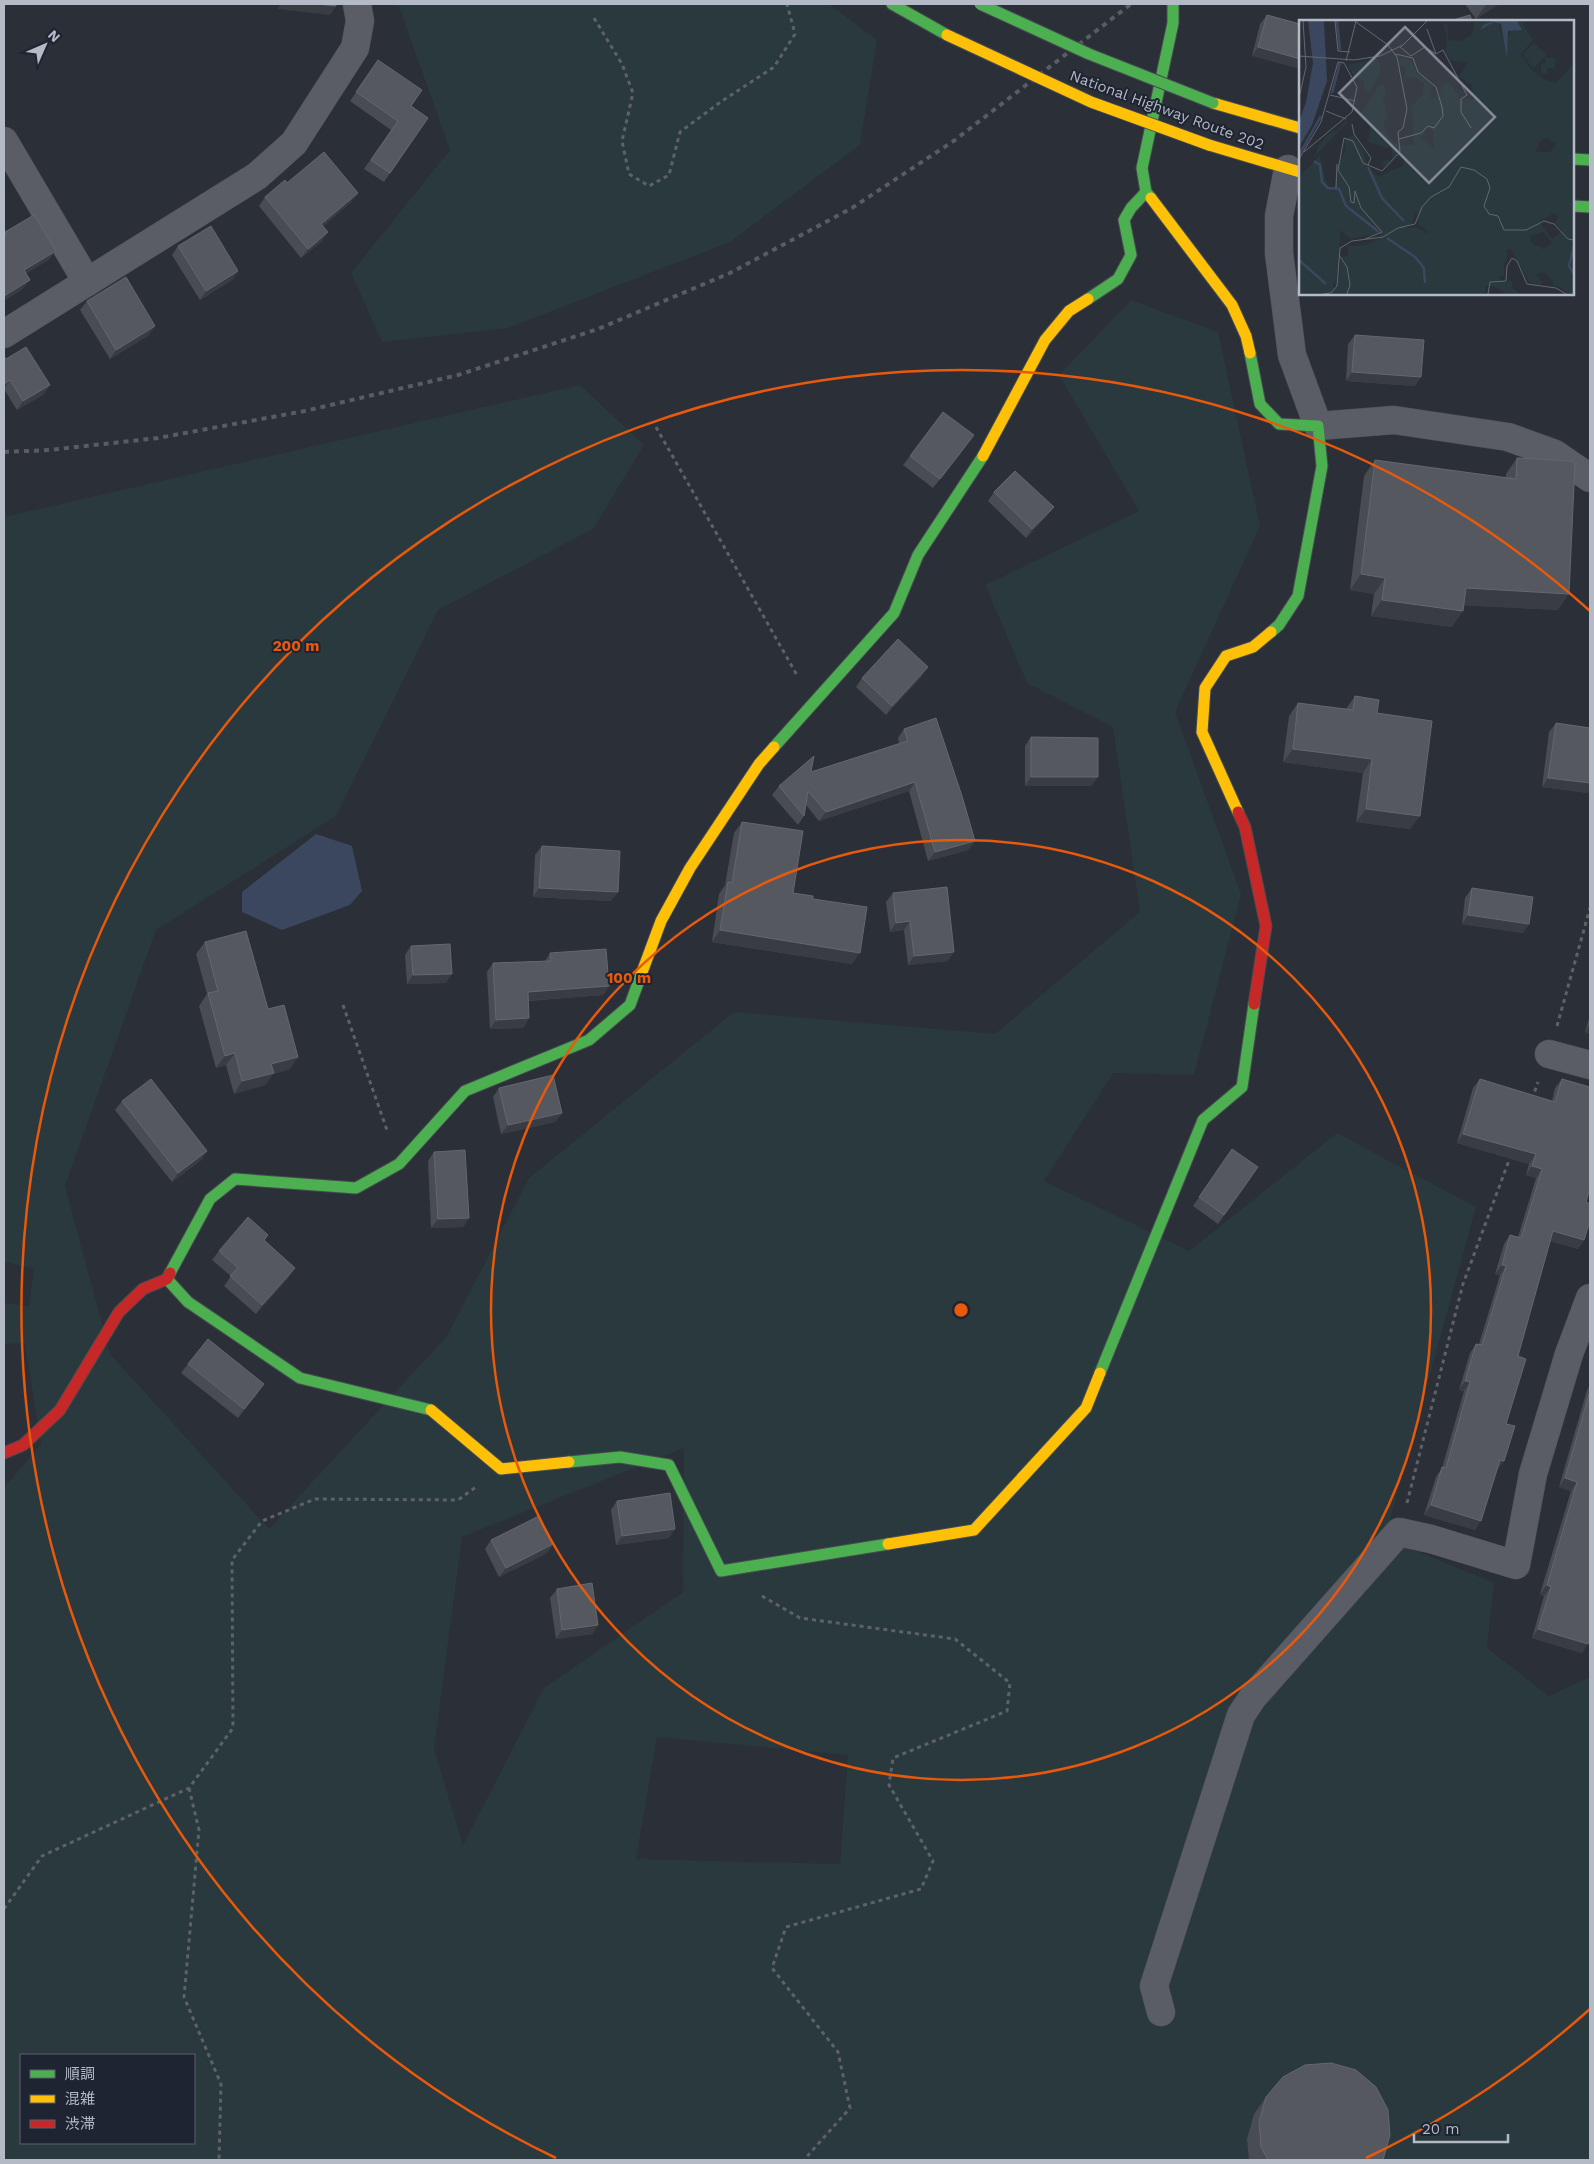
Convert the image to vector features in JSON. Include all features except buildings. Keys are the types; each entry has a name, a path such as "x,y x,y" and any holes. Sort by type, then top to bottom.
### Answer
{"main road":[{"name":"National Highway Route 202","path":"892,4 947,35 1091,102 1209,145 1294,171"},
{"name":"National Highway Route 202","path":"980,4 1089,54 1213,103 1299,128"},
{"path":"167,1279 188,1302 300,1378 429,1408 501,1469 620,1457 669,1465 721,1571 974,1530 1086,1408 1203,1120 1242,1087 1266,926 1245,827 1202,732 1205,688 1226,656 1253,647 1279,626 1298,596 1322,466 1318,426 1279,424 1260,404 1246,336 1232,305 1146,192 1142,168 1173,23 1173,4"},
{"path":"1574,159 1590,160"},
{"path":"4,1453 23,1445 60,1410 119,1312 143,1289 167,1279 210,1199 235,1179 356,1188 399,1164 465,1091 588,1040 630,1005 661,921 690,868 759,764 894,613 918,555 988,448 1045,340 1069,311 1118,279 1130,255 1124,220 1131,208 1146,192"},
{"path":"1574,206 1590,207"}],"street":[{"path":"4,334 257,176 294,143 354,48 360,21 357,4"},
{"path":"4,141 87,282"},
{"path":"1294,171 1279,216 1280,253 1292,355 1318,426 1394,420 1508,437 1554,454 1590,478"},
{"path":"1549,1054 1590,1065"},
{"path":"1161,2012 1154,1986 1241,1715 1253,1697 1399,1532 1431,1539 1516,1564 1533,1474 1569,1354 1590,1298"}],"path":[{"path":"594,18 622,64 633,93 622,141 629,174 649,186 669,175 680,132 722,101 774,67 795,34 787,4"},
{"path":"656,428 813,703"},
{"path":"1532,1100 1549,1054 1590,908"},
{"path":"343,1005 399,1164"},
{"path":"1399,1532 1463,1284 1514,1146"},
{"path":"4,1909 42,1856 188,1788 233,1728 232,1560 262,1521 315,1499 458,1500 501,1469"},
{"path":"760,1594 800,1618 955,1639 1010,1683 1007,1711 893,1758 889,1785 933,1861 921,1889 786,1927 772,1968 838,2052 850,2108 804,2160"},
{"path":"188,1788 199,1830 184,1997 221,2084 219,2160"}],"shaded area":[{"path":"398,4 829,4 877,40 860,145 730,242 508,328 382,342 351,273 450,150"},
{"path":"1131,300 1218,332 1260,526 1175,712 1241,894 1194,1075 1113,1073 1044,1181 1189,1251 1337,1133 1476,1207 1385,1538 1494,1583 1487,1648 1549,1696 1590,1677 1590,2160 4,2160 4,1488 41,1444 25,1343 4,1344 4,1303 29,1306 34,1269 4,1261 4,517 580,385 644,445 593,529 438,610 336,816 156,930 65,1186 110,1354 269,1529 447,1336 529,1178 734,1012 995,1034 1140,912 1113,727 1027,683 985,585 1139,511 1059,375","holes":["684,1448 683,1592 544,1688 463,1845 434,1749 462,1537","657,1737 848,1755 840,1864 636,1859"]}],"water":[{"path":"316,834 352,846 362,891 350,905 282,930 242,912 242,892"}],"railway":[{"path":"4,452 49,450 158,438 305,411 458,375 598,329 730,273 852,208 955,140 1131,4"}],"traffic: fast":[{"path":"892,4 947,35"},
{"path":"980,4 1089,54 1213,103"},
{"path":"1151,198 1146,192 1142,168 1173,23 1173,4"},
{"path":"1574,159 1590,160"},
{"path":"1088,299 1118,279 1131,255 1124,220 1131,208 1146,192"},
{"path":"1574,206 1590,207"},
{"path":"1250,353 1260,404 1279,424 1318,426 1322,466 1298,596 1279,625 1271,632"},
{"path":"774,747 894,613 918,555 983,456"},
{"path":"170,1273 210,1199 235,1179 356,1188 399,1164 465,1091 589,1040 630,1005 641,975"},
{"path":"1100,1373 1203,1120 1242,1087 1254,1004"},
{"path":"167,1279 188,1302 300,1378 431,1410"},
{"path":"569,1462 620,1457 669,1465 721,1571 888,1544"}],"traffic: slow":[{"path":"947,35 1091,102 1209,145"},
{"path":"1213,103 1299,128"},
{"path":"1209,145 1299,172"},
{"path":"1151,198 1232,305 1246,336 1250,353"},
{"path":"983,456 1045,340 1069,311 1088,299"},
{"path":"1238,812 1202,732 1205,688 1226,656 1253,647 1271,632"},
{"path":"641,975 661,921 690,868 759,764 774,747"},
{"path":"888,1544 974,1530 1086,1408 1100,1373"},
{"path":"431,1410 501,1469 569,1462"}],"traffic: jam":[{"path":"1238,812 1245,827 1266,926 1254,1004"},
{"path":"4,1453 23,1445 60,1410 119,1312 143,1289 167,1279 170,1273"}]}
